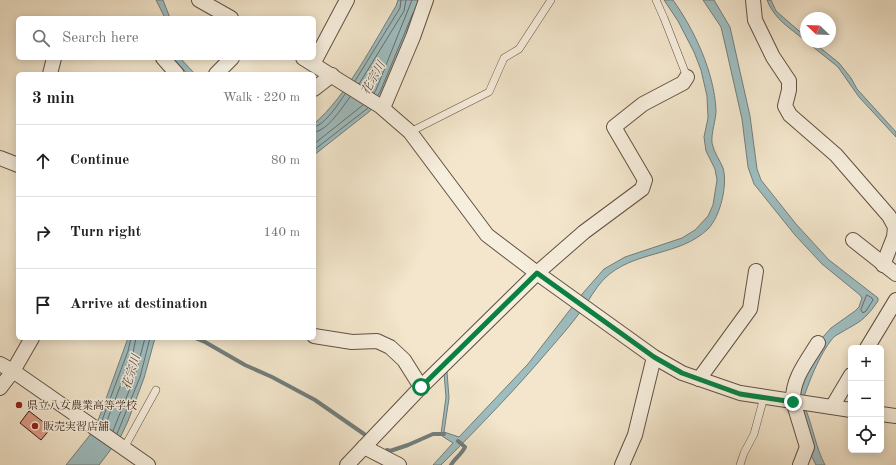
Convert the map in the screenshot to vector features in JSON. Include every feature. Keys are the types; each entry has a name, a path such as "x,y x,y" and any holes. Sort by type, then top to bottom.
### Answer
{"street":[{"path":"199,0 227,16"},
{"path":"316,48 346,0"},
{"path":"382,107 413,37 426,0"},
{"path":"753,0 755,20 773,57 789,81 789,90 785,106 790,115 836,156 889,216 895,227 894,237 883,265"},
{"path":"50,72 54,60"},
{"path":"165,60 175,72"},
{"path":"218,72 230,60"},
{"path":"308,61 382,107 410,132 487,235 654,357 682,373 740,394 848,410"},
{"path":"347,465 421,387 537,273 584,232 642,189 645,180 614,127 643,104 683,83 687,77"},
{"path":"316,88 338,79"},
{"path":"0,158 16,164"},
{"path":"853,240 896,274"},
{"path":"699,379 750,309 756,271"},
{"path":"869,345 895,305"},
{"path":"316,336 352,342 377,340 390,347 404,360 421,387"},
{"path":"0,388 13,371 31,340"},
{"path":"800,465 807,447 792,395 801,369 818,343"},
{"path":"622,465 635,435 654,357"},
{"path":"0,364 13,371 148,465"},
{"path":"832,407 848,380"},
{"path":"884,414 896,416"},
{"path":"364,447 399,465"}],"lane":[{"path":"410,132 489,92 504,58 519,49 551,0"},
{"path":"656,0 687,77"},
{"path":"122,446 156,390"},
{"path":"740,465 744,453 754,434 764,397"}],"water":[{"path":"156,0 163,0 169,16 164,16"},
{"name":"花宗川","path":"398,0 422,0 384,95 370,111 316,153 316,122 338,99 359,68 396,6"},
{"path":"664,0 673,0 689,25 702,52 712,81 716,110 712,143 723,168 724,175 724,192 716,217 708,229 684,245 628,263 604,279 569,326 509,395 441,465 433,465 453,443 441,434 446,397 444,373 447,372 449,398 444,432 459,437 528,364 583,293 604,269 625,257 682,238 695,230 708,216 713,205 717,180 715,169 706,151 704,137 708,118 707,96 701,70 694,52 678,21"},
{"path":"703,0 714,0 730,27 750,116 757,169 761,180 796,224 829,260 878,298 878,301 865,317 858,323 835,336 830,341 809,382 804,397 795,396 822,338 831,328 859,307 862,298 822,264 795,235 754,184 748,167 742,119 721,27"},
{"path":"767,0 771,0 776,11 800,32 800,36 778,18"},
{"path":"814,48 820,48 839,63 851,78 857,89 896,132 896,137 859,97 838,67"},
{"path":"173,60 182,60 193,72 186,72"},
{"name":"花宗川","path":"127,340 154,340 144,378 121,436 99,465 66,465 90,435 99,418"},
{"path":"806,410 819,452 825,465 816,465 809,451 801,416"}],"building":[{"name":"販売実習店舗","path":"29,411 51,428 41,440 20,423"}],"waterway":[{"path":"200,340 245,365 272,377 315,400 364,434"},
{"path":"387,450 390,451 408,445 433,434 444,434"},
{"path":"451,465 465,447 458,441"}],"place":[{"name":"県立八女農業高等学校","path":"19,405"},
{"name":"販売実習店舗","path":"35,426"}],"route":[{"path":"421,387 537,273 654,357 682,373 740,394 793,402"}]}
